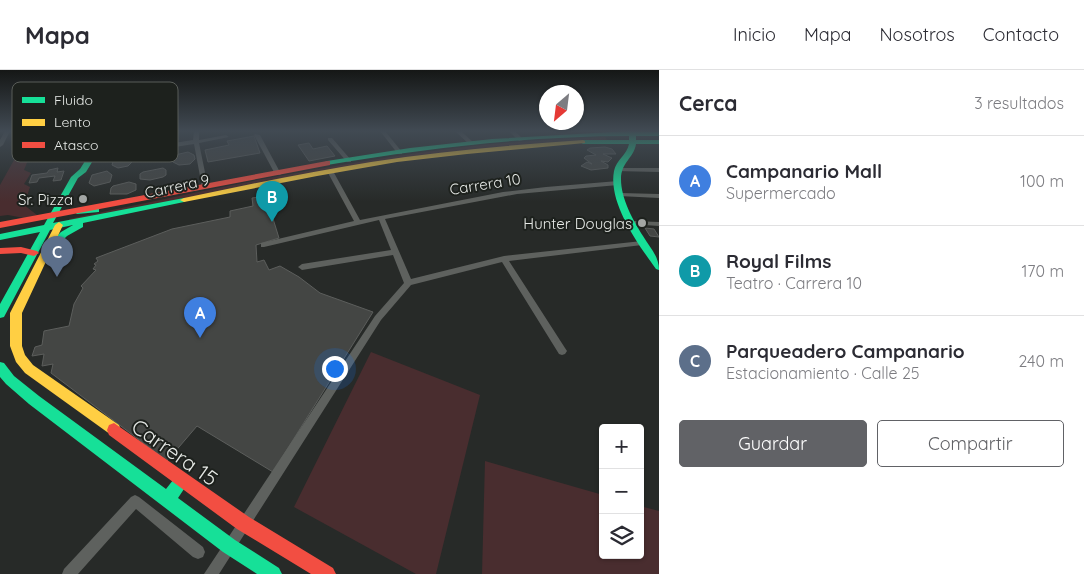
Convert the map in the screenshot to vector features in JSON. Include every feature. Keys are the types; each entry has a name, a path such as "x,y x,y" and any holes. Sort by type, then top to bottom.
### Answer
{"main road":[{"name":"Carrera 9","path":"96,214 205,187 383,155"},
{"name":"Carrera 9","path":"0,237 62,216 96,214 330,171 442,155"},
{"path":"625,155 617,170 621,195 642,243 657,262"},
{"path":"0,314 62,216 75,177 88,162"},
{"path":"0,227 205,187"},
{"path":"62,216 96,214"},
{"path":"0,251 22,250 40,253 72,228 96,214"},
{"name":"Carrera 15","path":"40,253 16,312 16,346 20,358 29,369 243,523 326,574"},
{"path":"0,367 10,380 34,400 229,546 273,574"},
{"path":"167,500 182,480"}],"street":[{"path":"199,155 205,187"},
{"path":"268,155 278,173"},
{"path":"343,155 348,160"},
{"path":"617,170 659,170"},
{"path":"330,171 358,222"},
{"name":"Carrera 10","path":"264,245 358,222 506,194 618,183"},
{"path":"621,195 659,196"},
{"path":"382,217 408,283"},
{"path":"632,223 659,224"},
{"path":"211,574 378,318 408,283 504,259 642,243"},
{"path":"302,267 395,252"},
{"path":"504,259 562,351"},
{"path":"69,574 135,502 198,552"}],"shaded area":[{"path":"408,155 427,155 70,222 69,219 275,177"},
{"path":"13,162 27,162 24,170 31,173 24,184 30,187 24,205 37,215 24,218 8,215 0,216 0,185"},
{"path":"371,352 480,395 436,574 416,574 294,507"},
{"path":"485,461 599,494 599,559 644,559 644,507 659,511 659,574 482,574"}],"building":[{"path":"178,155 194,155 195,159 190,164 179,165 173,162 178,162"},
{"path":"206,155 251,155 208,162"},
{"path":"305,155 335,156 309,161"},
{"path":"604,155 612,158 608,162 601,161 608,165 608,168 591,170 581,166 587,162 592,164 584,158 586,156"},
{"path":"113,162 132,162 128,166 118,168 112,165"},
{"path":"58,168 57,172 64,171 61,180 53,181 55,176 39,178 37,182 29,183 32,175 47,173 49,170"},
{"path":"163,168 166,170 166,175 163,177 150,180 140,179 140,174 143,172"},
{"path":"107,171 112,175 110,182 94,186 89,183 92,175"},
{"path":"129,182 136,184 136,190 127,194 110,194 113,186"},
{"path":"266,196 279,238 256,245 257,262 264,260 269,270 280,266 299,277 320,293 373,312 273,472 197,426 167,461 51,373 53,364 42,366 44,354 32,356 35,347 42,345 44,331 69,326 74,304 83,288 81,286 96,270 93,269 96,265 94,264 98,261 96,258 172,229 230,217 230,211 253,206 252,198"},
{"path":"645,228 654,229 659,237 650,236"}],"traffic: fast":[{"path":"327,163 378,155"},
{"path":"627,155 618,169 619,193 623,206 637,234 659,267"},
{"path":"52,218 75,177 88,162"},
{"path":"0,237 184,200"},
{"path":"77,211 96,210"},
{"path":"0,314 52,218"},
{"path":"45,253 64,234 80,225"},
{"path":"0,367 10,380 34,400 229,546 273,574"},
{"path":"167,500 182,480"}],"traffic: slow":[{"path":"184,200 317,173 440,155"},
{"path":"59,225 16,313 16,346 20,358 29,369 114,430"}],"traffic: jam":[{"path":"0,225 327,163"},
{"path":"0,251 21,250 34,253"},
{"path":"114,430 243,523 327,574"}],"place":[{"name":"Sr. Pizza","path":"83,199"},
{"name":"Royal Films","path":"272,222"},
{"name":"Hunter Douglas","path":"642,223"},
{"name":"Parqueadero Campanario","path":"57,277"},
{"name":"Campanario Mall","path":"200,338"}]}
